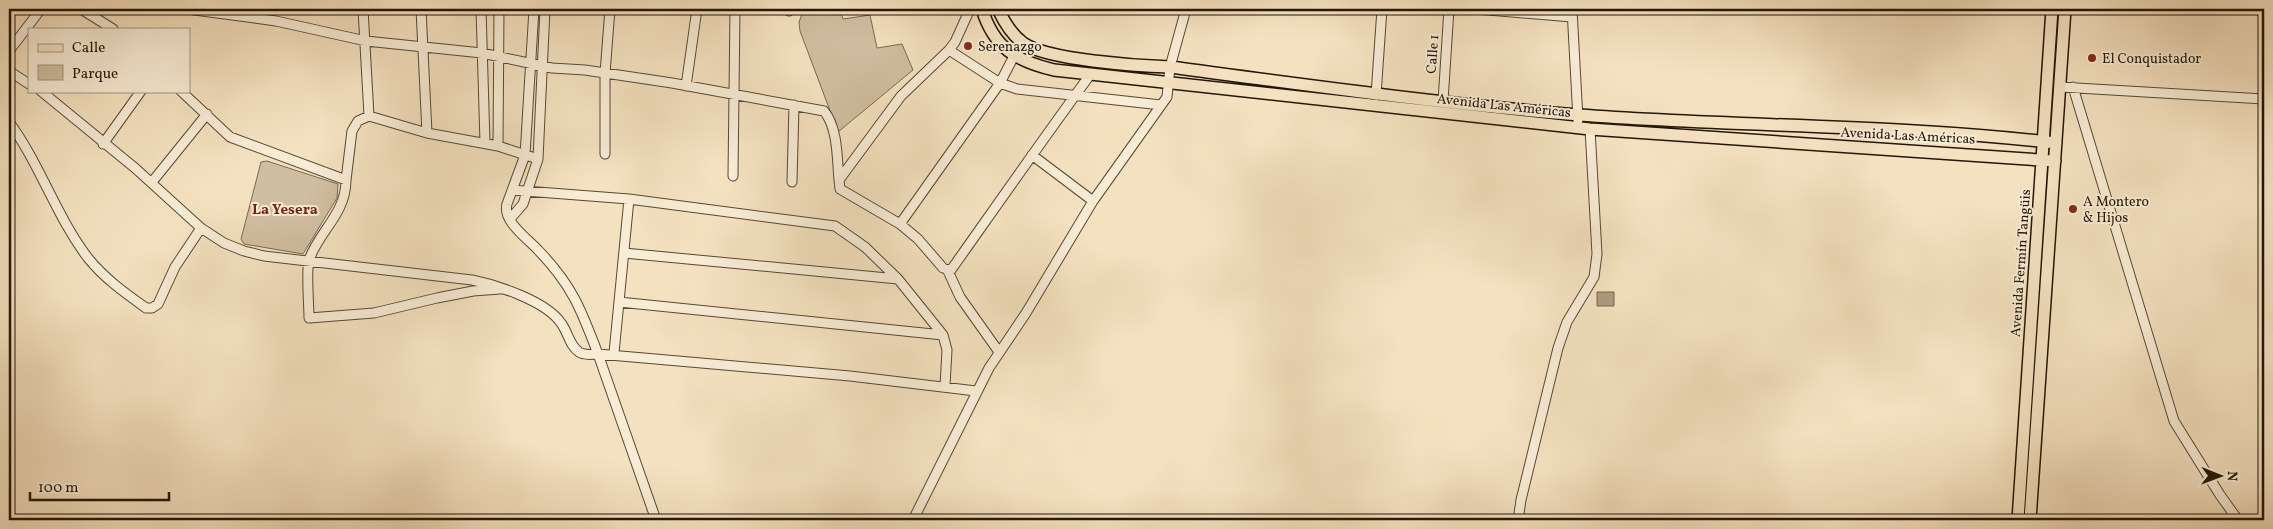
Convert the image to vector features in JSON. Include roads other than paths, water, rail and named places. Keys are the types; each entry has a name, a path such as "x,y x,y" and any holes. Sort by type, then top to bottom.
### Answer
{"main road":[{"name":"Avenida Las Américas","path":"982,9 996,38 1014,56 1023,62 1054,70 1584,129 2055,161"},
{"name":"Avenida Las Américas","path":"998,9 1002,19 1014,36 1040,51 1144,66 1170,67 1376,95 1578,115 2056,143"},
{"name":"Avenida Fermín Tangüis","path":"2018,520 2052,9"},
{"name":"Avenida Fermín Tangüis","path":"2030,520 2064,9"},
{"path":"1644,118 1644,133"},
{"path":"2024,140 2037,133 2045,123"},
{"path":"2026,395 2038,395"}],"street":[{"path":"9,52 41,9"},
{"path":"81,9 111,28"},
{"path":"187,9 276,21 366,41 482,53 542,66 605,73 824,111 830,119 840,189 900,224 918,239 943,268 948,271 960,297 999,352"},
{"path":"363,9 369,116"},
{"path":"421,9 426,133"},
{"path":"481,9 485,144"},
{"path":"498,146 499,9"},
{"path":"534,9 526,155 506,208 510,219 554,266 574,295 598,354 656,520"},
{"path":"510,219 520,210 538,159 545,9"},
{"path":"605,154 605,73 610,9"},
{"path":"686,86 696,9"},
{"path":"733,176 735,9"},
{"path":"839,180 901,96 956,42 970,9"},
{"path":"912,520 950,449 976,391 999,352 1026,313 1093,201 1168,94 1170,67 1186,9"},
{"path":"1376,95 1382,9"},
{"name":"Calle 1","path":"1443,101 1449,9"},
{"path":"1476,9 1572,13 1578,115 1584,129 1597,254 1594,277 1568,322 1558,348 1520,500 1518,520"},
{"path":"948,50 1000,83 1017,89 1161,105"},
{"path":"900,224 1000,83 1014,56"},
{"path":"9,71 28,83"},
{"path":"948,271 951,270 1090,75"},
{"path":"2060,87 2264,98"},
{"path":"2073,87 2174,421 2220,495 2238,520"},
{"path":"42,92 103,144 152,182 201,228 224,243 244,251 309,261 448,276 489,284 544,308 561,322 574,347 586,355 614,353 945,386 976,391"},
{"path":"103,144 140,92"},
{"path":"182,92 230,137 346,180"},
{"path":"792,182 794,105"},
{"path":"152,182 207,114"},
{"path":"503,289 473,291 374,313 312,320 309,318 309,261 341,206 346,192 352,131 358,121 369,116 426,133 498,146 538,159"},
{"path":"9,122 28,150 69,228 89,258 114,284 146,308 152,308 158,304 176,267 201,228"},
{"path":"1032,155 1093,201"},
{"path":"512,190 630,199 835,226 865,247 898,279 943,335 947,350 945,386"},
{"path":"614,353 630,199"},
{"path":"624,253 898,279"},
{"path":"619,302 943,335"}],"place":[{"name":"Serenazgo","path":"968,46"},
{"name":"El Conquistador","path":"2092,58"},
{"name":"A Montero & Hijos","path":"2073,209"}],"district":[{"name":"La Yesera","path":"285,209"}]}
